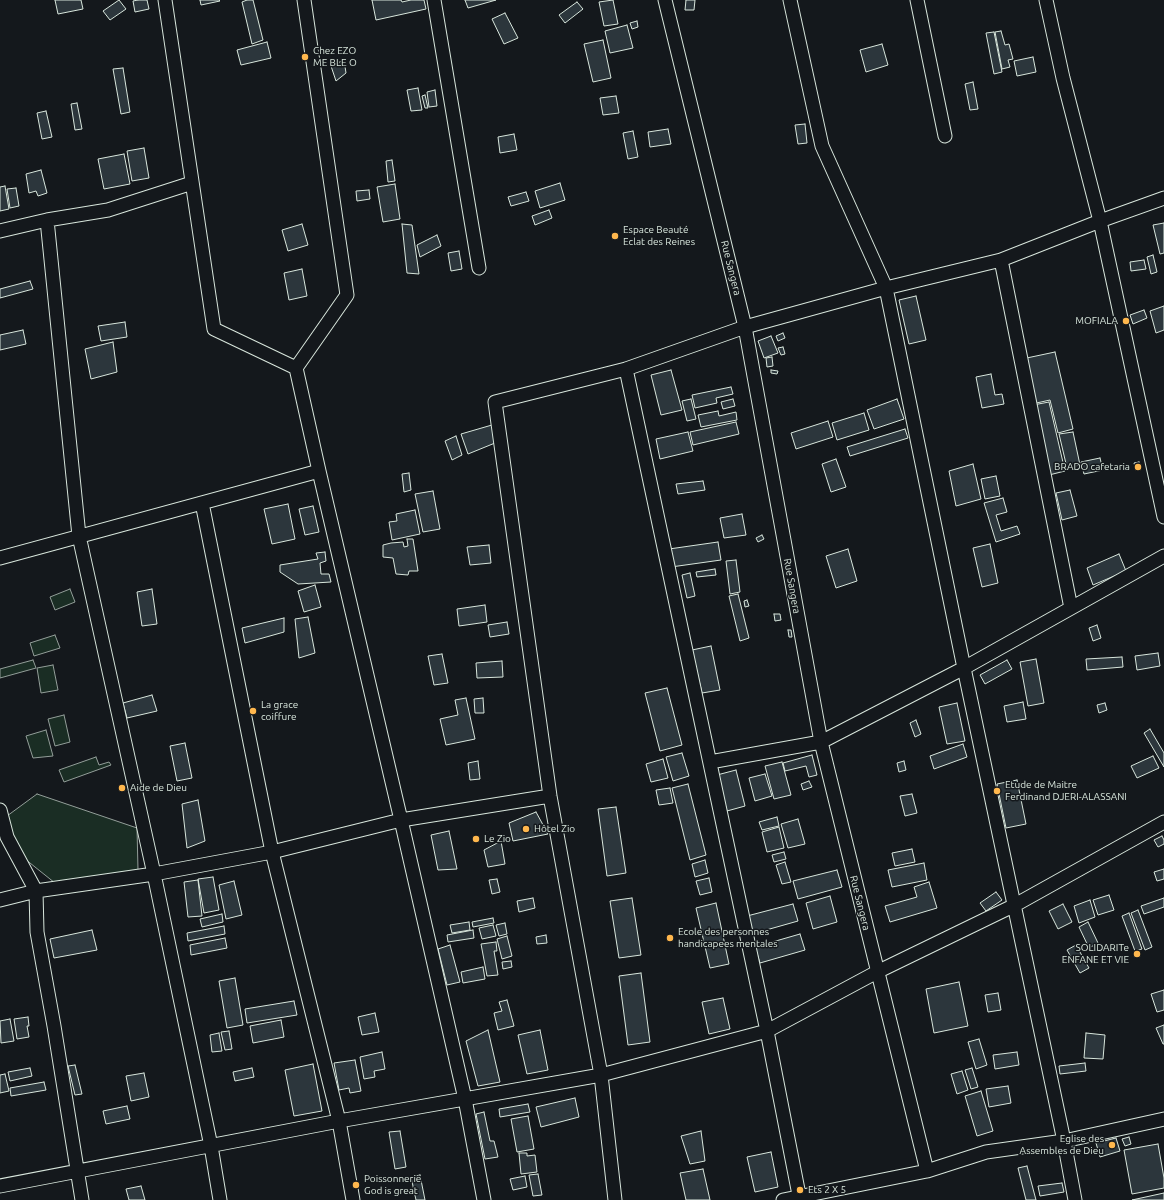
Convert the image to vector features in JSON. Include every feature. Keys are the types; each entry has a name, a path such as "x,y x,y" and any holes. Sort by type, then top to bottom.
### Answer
{"street":[{"path":"165,0 214,329 296,368"},
{"path":"304,0 347,295 296,368 318,471 401,820 465,1099 484,1200"},
{"path":"434,0 479,268"},
{"name":"Rue Sangera","path":"665,0 745,327 821,742 926,1171"},
{"path":"790,0 822,146 886,288 964,668 1064,1141 1075,1200"},
{"path":"917,0 945,136"},
{"path":"1046,0 1063,78 1100,221 1164,517"},
{"path":"0,231 47,220 108,210 192,183"},
{"path":"615,1200 601,1075 550,796 495,402 626,369 745,327 886,288 1001,260 1100,221 1164,198"},
{"path":"47,220 79,536 154,874 211,1146 220,1200"},
{"path":"1001,260 1071,608"},
{"path":"626,369 767,1031 800,1198"},
{"path":"0,558 318,471"},
{"path":"202,503 272,852 338,1121 353,1200"},
{"path":"710,762 821,742 964,668 1164,556"},
{"path":"0,900 36,891 154,874 272,852 401,820 550,796"},
{"path":"0,810 7,837 36,891 37,932 82,1200"},
{"path":"0,1186 338,1121 601,1075 767,1031 877,972 1015,905 1164,822"},
{"path":"783,1200 800,1198 926,1171 986,1152 1064,1141 1164,1119"}],"green space":[{"path":"70,589 75,602 55,610 50,597"},
{"path":"55,635 60,648 34,656 30,643"},
{"path":"33,660 36,668 0,678 0,669"},
{"path":"53,665 58,690 41,693 37,668"},
{"path":"64,715 70,742 55,746 48,719"},
{"path":"46,730 53,756 33,758 26,736"},
{"path":"96,757 99,765 109,762 111,765 64,782 59,770"},
{"path":"37,794 137,828 138,870 55,883 15,851 7,816"}],"building":[{"path":"55,0 81,0 83,9 58,14"},
{"path":"119,0 126,9 110,20 103,11"},
{"path":"147,0 149,9 135,12 133,1"},
{"path":"200,0 219,0 220,1 201,5"},
{"path":"253,0 263,40 252,44 242,2"},
{"path":"372,0 401,0 402,2 424,0 426,9 376,20"},
{"path":"465,0 496,0 468,8"},
{"path":"613,0 618,24 604,26 599,2"},
{"path":"686,0 695,0 694,10 685,10"},
{"path":"577,2 583,9 565,23 559,15"},
{"path":"505,13 518,38 504,44 492,19"},
{"path":"637,21 638,27 632,29 630,23"},
{"path":"627,25 633,48 610,53 605,31"},
{"path":"1001,31 1005,45 1009,44 1013,59 1008,60 1010,67 1002,69 995,32"},
{"path":"994,32 1002,72 994,74 986,33"},
{"path":"603,40 611,78 593,82 584,44"},
{"path":"267,42 271,58 241,65 237,50"},
{"path":"882,44 888,65 866,72 860,50"},
{"path":"1033,57 1036,72 1017,76 1014,61"},
{"path":"344,60 346,73 336,81 331,66"},
{"path":"123,68 130,112 121,114 113,69"},
{"path":"973,82 978,109 970,110 965,84"},
{"path":"418,88 422,110 411,111 407,90"},
{"path":"435,90 437,106 429,107 427,92"},
{"path":"425,95 428,108 425,108 422,96"},
{"path":"616,96 619,113 603,115 600,98"},
{"path":"77,103 82,129 75,130 71,104"},
{"path":"46,111 52,137 42,139 37,113"},
{"path":"805,124 807,143 798,144 795,125"},
{"path":"668,129 671,144 650,147 648,132"},
{"path":"633,131 638,157 628,159 623,133"},
{"path":"514,134 517,150 500,153 498,137"},
{"path":"144,148 149,178 132,181 127,151"},
{"path":"124,154 130,184 104,189 98,159"},
{"path":"392,160 395,181 388,182 386,161"},
{"path":"41,170 47,193 38,196 36,191 29,193 26,174"},
{"path":"560,183 565,200 540,208 535,191"},
{"path":"395,184 400,219 383,222 377,187"},
{"path":"5,186 9,209 0,211 0,187"},
{"path":"16,188 19,206 10,208 7,189"},
{"path":"369,190 370,199 357,201 356,191"},
{"path":"526,192 529,201 511,206 508,197"},
{"path":"549,210 552,218 535,225 532,216"},
{"path":"1164,223 1164,253 1160,254 1153,225"},
{"path":"302,224 308,245 288,251 282,230"},
{"path":"402,224 412,225 419,274 407,273"},
{"path":"437,235 441,246 420,257 417,245"},
{"path":"459,251 462,269 451,271 448,253"},
{"path":"1153,255 1157,272 1151,274 1147,257"},
{"path":"1144,260 1146,269 1131,271 1130,262"},
{"path":"302,269 307,296 289,300 284,273"},
{"path":"30,281 33,289 0,298 0,289"},
{"path":"916,296 926,340 909,344 899,300"},
{"path":"1164,306 1164,330 1156,333 1150,311"},
{"path":"1144,310 1147,318 1133,324 1130,315"},
{"path":"125,322 127,337 101,341 98,326"},
{"path":"23,330 26,344 0,350 0,335"},
{"path":"783,333 785,338 778,341 776,336"},
{"path":"771,336 778,353 764,358 758,341"},
{"path":"113,342 117,372 91,379 85,349"},
{"path":"783,347 785,354 781,355 778,348"},
{"path":"1055,352 1073,429 1058,433 1050,400 1032,404 1022,359"},
{"path":"772,357 773,366 767,367 766,358"},
{"path":"671,370 682,410 661,415 651,375"},
{"path":"771,370 778,371 777,374 771,373"},
{"path":"991,374 995,395 1002,394 1004,404 982,408 976,377"},
{"path":"731,387 733,394 716,398 717,403 695,408 692,395"},
{"path":"691,399 696,419 687,421 682,401"},
{"path":"733,399 735,406 723,409 721,402"},
{"path":"897,399 904,419 874,429 867,410"},
{"path":"1049,402 1065,471 1049,475 1033,405"},
{"path":"718,411 719,416 736,412 737,420 701,427 698,415"},
{"path":"864,413 869,430 837,440 832,423"},
{"path":"828,421 833,437 796,449 791,433"},
{"path":"736,422 739,434 693,445 690,432"},
{"path":"492,425 495,443 468,454 461,434"},
{"path":"905,429 908,438 850,456 847,447"},
{"path":"688,432 693,451 660,459 656,439"},
{"path":"1073,432 1080,465 1067,468 1059,434"},
{"path":"456,436 462,455 452,460 445,441"},
{"path":"1100,458 1103,470 1084,474 1081,462"},
{"path":"836,459 846,487 831,492 822,464"},
{"path":"1139,462 1141,469 1136,470 1134,463"},
{"path":"973,464 981,499 956,506 949,471"},
{"path":"409,473 411,490 404,492 402,474"},
{"path":"996,476 1000,496 985,499 981,479"},
{"path":"703,481 705,490 678,494 676,484"},
{"path":"1070,490 1077,516 1062,520 1056,493"},
{"path":"433,491 440,529 423,532 415,494"},
{"path":"1003,498 1007,512 996,515 1001,531 1017,526 1020,534 996,542 984,503"},
{"path":"288,504 295,539 272,544 264,509"},
{"path":"313,506 319,532 305,535 299,509"},
{"path":"415,510 420,534 392,540 389,522 397,521 396,514"},
{"path":"742,514 746,535 724,538 720,518"},
{"path":"762,535 764,539 758,542 756,538"},
{"path":"407,539 413,539 418,571 409,571 408,575 396,574 393,558 383,557 383,545 403,542 404,547 408,546"},
{"path":"718,542 721,560 671,567 669,549"},
{"path":"990,544 998,583 982,587 973,548"},
{"path":"489,545 491,563 470,565 467,547"},
{"path":"848,549 857,581 836,588 826,556"},
{"path":"325,552 326,561 320,563 321,574 329,574 331,582 298,584 280,572 280,565 318,559 316,553"},
{"path":"1119,554 1126,571 1093,585 1087,568"},
{"path":"736,560 740,592 730,594 726,561"},
{"path":"715,569 716,575 697,577 696,572"},
{"path":"690,573 695,596 687,598 682,575"},
{"path":"315,585 321,607 304,612 298,591"},
{"path":"152,589 157,624 142,626 137,592"},
{"path":"738,594 749,638 740,641 729,596"},
{"path":"747,600 749,606 745,607 744,601"},
{"path":"485,605 487,622 459,626 457,609"},
{"path":"774,614 780,614 781,620 775,621"},
{"path":"308,617 315,653 299,658 295,619"},
{"path":"284,618 284,632 245,643 242,628"},
{"path":"507,622 509,634 490,637 488,625"},
{"path":"1097,625 1101,638 1093,641 1089,628"},
{"path":"788,630 791,630 792,637 789,637"},
{"path":"711,646 720,690 702,693 692,650"},
{"path":"1158,653 1160,666 1137,670 1135,656"},
{"path":"442,654 448,683 434,685 428,656"},
{"path":"1122,657 1123,667 1087,670 1086,659"},
{"path":"1036,659 1044,703 1028,706 1020,662"},
{"path":"1007,660 1012,669 985,684 980,675"},
{"path":"502,661 503,677 477,678 476,663"},
{"path":"667,688 682,745 660,751 645,693"},
{"path":"152,695 157,711 127,718 123,703"},
{"path":"466,698 475,739 446,745 440,719 458,715 455,700"},
{"path":"483,698 484,713 475,713 474,699"},
{"path":"1023,702 1026,719 1007,722 1004,706"},
{"path":"957,703 965,741 947,744 939,707"},
{"path":"1105,703 1107,710 1099,713 1097,705"},
{"path":"916,720 921,734 915,737 910,723"},
{"path":"1150,729 1164,753 1164,767 1144,733"},
{"path":"185,743 192,778 177,781 170,746"},
{"path":"963,744 967,757 934,769 930,756"},
{"path":"682,753 689,776 673,781 666,757"},
{"path":"812,755 817,775 809,777 806,766 785,771 783,763"},
{"path":"1153,756 1159,768 1137,778 1131,766"},
{"path":"663,759 668,778 651,782 646,764"},
{"path":"478,761 480,779 470,780 468,763"},
{"path":"904,761 906,770 899,772 897,763"},
{"path":"782,762 791,795 774,799 765,766"},
{"path":"736,770 745,806 727,811 717,775"},
{"path":"765,774 772,796 755,801 749,778"},
{"path":"1017,780 1026,824 1006,828 997,784"},
{"path":"809,781 812,787 803,790 801,784"},
{"path":"688,784 706,855 690,860 672,788"},
{"path":"670,788 673,803 659,805 656,790"},
{"path":"912,794 917,813 905,816 900,796"},
{"path":"198,800 205,841 187,848 182,804"},
{"path":"616,807 626,873 607,876 598,809"},
{"path":"536,812 548,834 513,841 509,823"},
{"path":"777,817 779,826 762,830 759,822"},
{"path":"798,819 805,844 788,848 781,824"},
{"path":"779,827 784,848 767,852 762,832"},
{"path":"449,831 457,869 438,870 431,835"},
{"path":"1162,836 1164,844 1158,847 1154,840"},
{"path":"501,841 505,864 488,867 484,850"},
{"path":"912,849 915,862 895,866 892,853"},
{"path":"784,852 786,859 774,862 772,855"},
{"path":"705,860 708,873 695,877 692,864"},
{"path":"785,862 791,882 782,884 776,865"},
{"path":"924,863 927,880 892,887 888,870"},
{"path":"1164,869 1164,879 1157,881 1154,872"},
{"path":"837,870 842,887 798,899 793,881"},
{"path":"213,877 219,910 204,913 198,879"},
{"path":"709,878 712,892 700,895 696,881"},
{"path":"497,879 500,892 492,894 489,880"},
{"path":"198,880 202,916 188,917 184,882"},
{"path":"234,881 242,915 226,919 219,885"},
{"path":"929,882 937,908 890,922 885,906 917,897 914,887"},
{"path":"996,892 1002,900 986,911 980,903"},
{"path":"1109,895 1114,910 1098,915 1093,900"},
{"path":"830,896 837,922 813,929 806,903"},
{"path":"533,898 535,908 519,912 517,901"},
{"path":"632,898 641,955 619,958 610,901"},
{"path":"1164,898 1164,907 1144,914 1141,906"},
{"path":"1090,900 1095,917 1079,923 1074,906"},
{"path":"716,903 729,964 710,968 696,908"},
{"path":"793,904 798,921 752,934 747,916"},
{"path":"1063,904 1072,922 1058,929 1049,911"},
{"path":"1138,910 1152,947 1145,950 1131,913"},
{"path":"1129,913 1142,949 1135,951 1122,916"},
{"path":"222,914 223,922 202,927 200,919"},
{"path":"493,918 494,923 473,927 472,922"},
{"path":"469,922 470,930 452,933 450,925"},
{"path":"1088,922 1098,943 1089,948 1079,927"},
{"path":"505,923 507,934 499,936 496,925"},
{"path":"493,925 496,936 482,939 479,928"},
{"path":"224,926 225,934 188,941 187,933"},
{"path":"92,930 97,950 54,958 50,939"},
{"path":"473,930 474,938 448,942 447,935"},
{"path":"800,934 805,950 760,963 755,947"},
{"path":"546,935 547,943 537,944 536,937"},
{"path":"507,936 512,956 502,959 497,939"},
{"path":"225,938 227,948 191,955 190,945"},
{"path":"496,942 497,951 494,951 498,975 487,976 481,944"},
{"path":"450,945 460,982 447,985 438,949"},
{"path":"1076,945 1089,968 1080,973 1067,950"},
{"path":"511,961 512,967 503,969 502,962"},
{"path":"483,967 485,979 463,983 461,972"},
{"path":"641,973 650,1042 628,1045 619,976"},
{"path":"235,978 243,1025 227,1028 219,981"},
{"path":"959,982 968,1026 934,1033 926,989"},
{"path":"1164,990 1164,1010 1157,1012 1151,994"},
{"path":"998,993 1001,1010 988,1012 985,995"},
{"path":"723,998 730,1029 709,1034 702,1002"},
{"path":"507,1000 514,1026 498,1030 494,1013 502,1011 499,1002"},
{"path":"294,1001 297,1015 247,1023 245,1009"},
{"path":"375,1013 379,1032 362,1035 358,1017"},
{"path":"28,1017 29,1026 27,1026 29,1037 17,1039 14,1019"},
{"path":"10,1019 14,1041 1,1043 0,1021"},
{"path":"281,1020 284,1037 253,1043 250,1026"},
{"path":"1164,1025 1164,1044 1163,1044 1156,1028"},
{"path":"488,1030 500,1082 478,1086 466,1041"},
{"path":"540,1030 548,1070 527,1074 518,1035"},
{"path":"229,1031 232,1049 225,1050 221,1032"},
{"path":"219,1033 222,1051 212,1052 210,1035"},
{"path":"1086,1033 1105,1035 1103,1059 1084,1058"},
{"path":"979,1039 987,1065 976,1069 968,1042"},
{"path":"382,1052 385,1069 374,1071 375,1077 364,1079 360,1057"},
{"path":"1017,1052 1019,1065 995,1069 993,1055"},
{"path":"355,1060 361,1091 350,1093 349,1088 339,1090 334,1063"},
{"path":"1085,1063 1086,1071 1060,1074 1059,1066"},
{"path":"313,1064 322,1111 294,1116 285,1070"},
{"path":"75,1065 82,1094 75,1095 68,1066"},
{"path":"30,1068 32,1076 10,1081 8,1072"},
{"path":"252,1068 254,1077 235,1081 233,1072"},
{"path":"972,1068 978,1087 971,1089 965,1070"},
{"path":"962,1071 968,1090 957,1094 951,1074"},
{"path":"144,1073 149,1097 131,1101 126,1076"},
{"path":"5,1074 9,1091 0,1093 0,1075"},
{"path":"44,1082 46,1090 11,1096 10,1088"},
{"path":"1008,1086 1011,1103 989,1107 986,1089"},
{"path":"981,1091 993,1131 977,1136 965,1096"},
{"path":"575,1098 579,1117 541,1127 536,1107"},
{"path":"528,1104 530,1112 500,1117 499,1109"},
{"path":"127,1106 130,1119 106,1124 103,1111"},
{"path":"484,1112 490,1141 494,1141 498,1157 485,1159 476,1114"},
{"path":"528,1116 534,1149 517,1152 511,1119"},
{"path":"400,1131 406,1167 395,1169 389,1132"},
{"path":"701,1131 705,1161 690,1164 681,1136"},
{"path":"1129,1137 1131,1144 1125,1146 1122,1139"},
{"path":"1116,1138 1120,1151 1100,1157 1096,1143"},
{"path":"1158,1144 1164,1178 1164,1188 1132,1194 1124,1150"},
{"path":"771,1152 778,1187 755,1192 747,1157"},
{"path":"519,1153 527,1153 527,1156 535,1155 537,1172 521,1174"},
{"path":"1027,1166 1036,1200 1026,1200 1018,1168"},
{"path":"703,1169 710,1200 686,1200 680,1173"},
{"path":"538,1174 542,1195 533,1196 529,1175"},
{"path":"420,1175 425,1200 416,1200 411,1177"},
{"path":"525,1176 527,1187 513,1190 510,1179"},
{"path":"1062,1183 1064,1192 1040,1196 1038,1186"},
{"path":"141,1186 145,1200 129,1200 126,1189"},
{"path":"1164,1193 1164,1200 1132,1200"}],"place":[{"name":"Chez EZO ME BLE O","path":"305,57"},
{"name":"Espace Beauté Eclat des Reines","path":"615,236"},
{"name":"MOFIALA","path":"1126,321"},
{"name":"BRADO cafetaria","path":"1138,467"},
{"name":"La grace coiffure","path":"253,711"},
{"name":"Aide de Dieu","path":"122,788"},
{"name":"Etude de Maitre Ferdinand DJERI-ALASSANI","path":"997,791"},
{"name":"Hôtel Zio","path":"526,829"},
{"name":"Le Zio","path":"476,839"},
{"name":"Ecole des personnes handicapees mentales","path":"670,938"},
{"name":"SOLIDARITe ENFANE ET VIE","path":"1137,954"},
{"name":"Eglise des Assembles de Dieu","path":"1112,1145"},
{"name":"Poissonnerie God is great","path":"356,1185"},
{"name":"Ets 2 X 5","path":"800,1190"}]}
